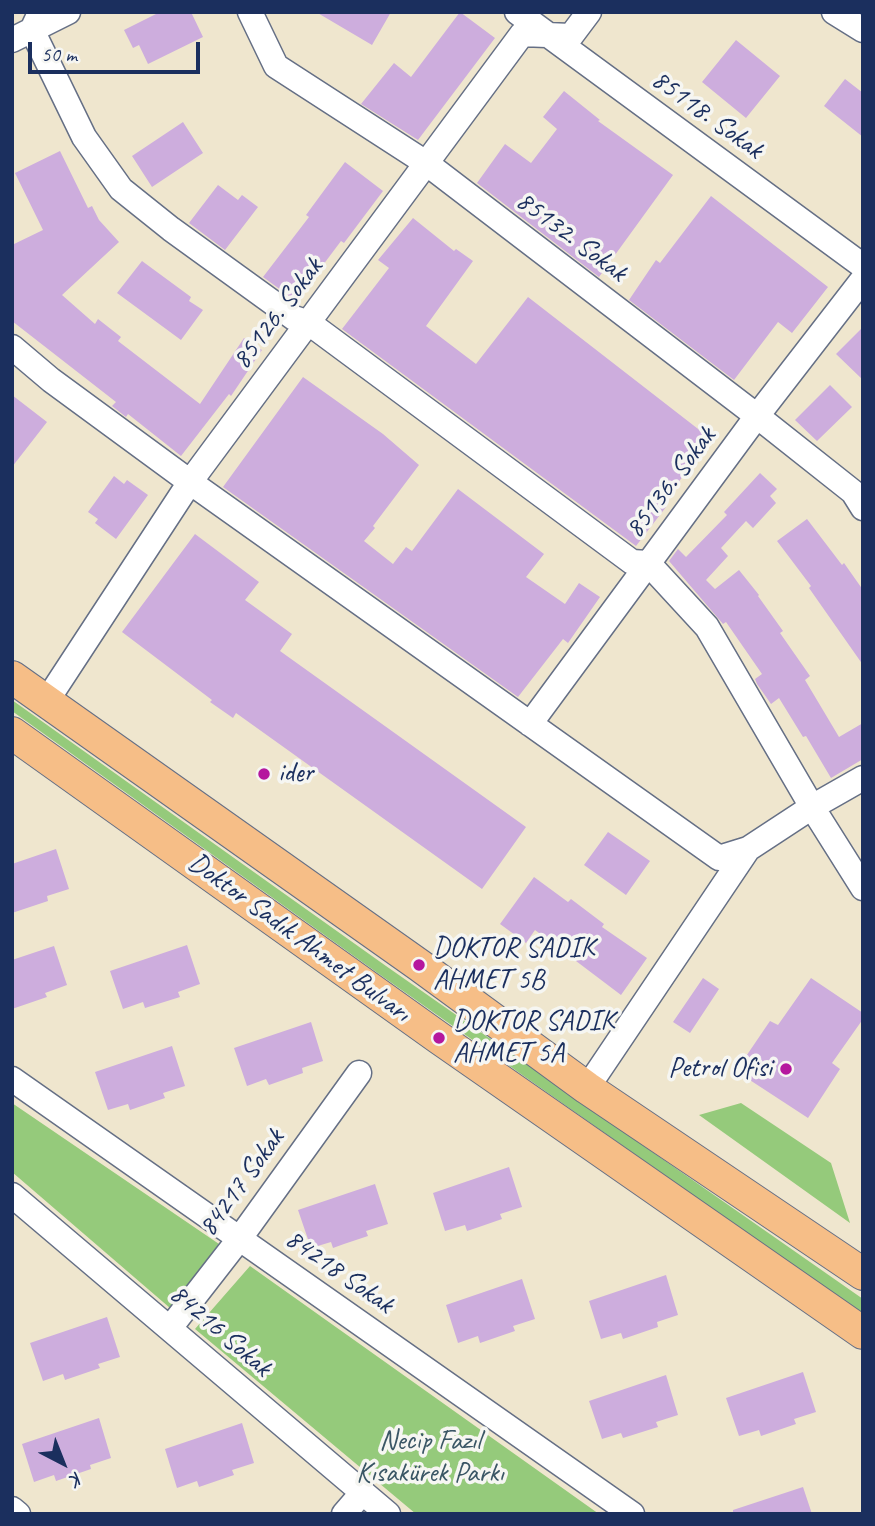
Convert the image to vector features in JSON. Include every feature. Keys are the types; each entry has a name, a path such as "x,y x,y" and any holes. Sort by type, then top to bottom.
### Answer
{"main road":[{"name":"Doktor Sadık Ahmet Bulvarı","path":"12,677 419,965 587,1088 863,1274"},
{"name":"Doktor Sadık Ahmet Bulvarı","path":"12,733 439,1038 863,1333"}],"street":[{"path":"68,12 27,27 84,137 121,189 171,229 294,318 309,323 632,562 648,563 706,627 863,888"},
{"name":"85132. Sokak","path":"250,12 276,66 426,163 757,416 853,492 863,508"},
{"name":"85118. Sokak","path":"517,12 863,266"},
{"name":"85126. Sokak","path":"46,702 190,482 522,34 572,36 589,12"},
{"path":"834,12 863,30"},
{"name":"85136. Sokak","path":"530,724 757,416 863,279"},
{"path":"12,347 51,380 190,482 719,858 748,849 812,807 863,778"},
{"path":"587,1088 748,849"},
{"name":"84217 Sokak","path":"170,1328 240,1238 359,1073"},
{"name":"84218 Sokak","path":"12,1079 632,1514"},
{"name":"84216 Sokak","path":"12,1195 388,1514"},
{"path":"344,1514 363,1492"},
{"path":"12,1509 18,1514"}],"green space":[{"path":"12,700 386,966 863,1299 863,1315 12,711"},
{"path":"12,1103 219,1244 170,1308 12,1172"},
{"path":"741,1103 831,1163 850,1223 699,1115"},
{"name":"Necip Fazıl Kısakürek Parkı","path":"250,1266 599,1514 416,1514 195,1329"}],"building":[{"path":"160,12 191,12 203,37 148,64 139,45 133,48 124,30"},
{"path":"316,12 391,12 372,45"},
{"path":"460,12 495,38 418,140 361,104 394,63 411,77"},
{"path":"736,40 780,76 746,118 702,82"},
{"path":"845,79 863,93 863,137 824,106"},
{"path":"564,91 600,120 598,121 673,175 599,277 477,183 505,144 531,163 557,129 543,117"},
{"path":"183,122 203,153 152,187 132,156"},
{"path":"60,151 88,208 92,206 99,220 119,242 62,295 95,324 98,319 121,337 118,341 200,404 244,338 262,350 231,396 229,394 181,456 128,414 126,417 112,406 116,402 12,321 12,245 43,230 15,173"},
{"path":"345,162 383,191 296,301 263,277 309,217 306,215"},
{"path":"218,185 238,200 242,195 258,207 225,250 189,223"},
{"path":"711,196 828,287 792,333 778,322 734,380 629,300 656,260 660,263"},
{"path":"413,218 454,251 456,249 473,261 426,326 476,364 528,297 711,439 662,504 666,507 636,546 342,329 389,268 378,260"},
{"path":"142,261 191,297 189,301 203,310 181,340 117,293"},
{"path":"863,327 863,380 836,354"},
{"path":"303,377 383,434 419,465 364,541 393,564 406,547 412,551 458,489 544,554 526,577 565,604 579,583 600,597 568,643 563,639 518,697 223,487"},
{"path":"830,385 852,407 817,441 795,420"},
{"path":"12,395 47,422 12,467"},
{"path":"760,473 777,489 770,496 776,503 753,528 746,521 721,548 728,556 706,580 715,589 739,570 759,595 783,631 780,633 810,676 805,680 839,737 863,723 863,759 831,778 779,698 771,704 757,684 755,679 762,674 726,622 723,624 669,561 678,549 686,557 727,515 724,512"},
{"path":"114,476 124,484 127,480 148,495 116,539 95,523 98,519 88,512"},
{"path":"807,519 863,590 863,665 809,588 811,586 777,541"},
{"path":"195,534 259,582 245,600 292,634 280,651 526,827 482,889 236,713 233,718 210,702 212,700 122,632"},
{"path":"608,832 650,861 626,895 584,865"},
{"path":"56,849 69,889 47,896 48,901 12,913 12,864"},
{"path":"534,877 568,902 571,899 604,924 602,927 647,958 621,995 535,930 526,943 500,924"},
{"path":"187,945 200,984 178,992 180,997 145,1008 143,1002 123,1009 110,971"},
{"path":"54,946 67,985 45,993 47,997 12,1009 12,960"},
{"path":"703,978 719,989 690,1033 673,1022"},
{"path":"811,978 863,1013 863,1019 832,1063 840,1069 808,1118 736,1071 770,1021 778,1025"},
{"path":"311,1022 323,1061 302,1068 303,1073 269,1085 266,1079 247,1086 234,1048"},
{"path":"172,1046 185,1086 163,1093 165,1098 130,1110 128,1104 108,1110 95,1072"},
{"path":"509,1167 522,1207 500,1214 502,1219 467,1231 465,1225 445,1231 433,1193"},
{"path":"375,1184 388,1224 366,1231 368,1236 333,1248 331,1242 311,1248 298,1210"},
{"path":"666,1275 678,1315 657,1322 658,1327 623,1339 621,1333 601,1339 589,1301"},
{"path":"522,1279 535,1319 513,1326 515,1331 480,1343 478,1336 458,1343 446,1305"},
{"path":"107,1317 120,1357 98,1364 100,1368 65,1380 63,1374 43,1381 30,1343"},
{"path":"803,1372 816,1412 794,1419 796,1424 761,1436 759,1430 739,1436 726,1398"},
{"path":"666,1375 678,1415 656,1422 658,1427 623,1438 621,1433 602,1439 589,1401"},
{"path":"99,1418 111,1458 90,1465 91,1469 56,1481 54,1475 34,1482 22,1444"},
{"path":"242,1423 254,1463 232,1470 234,1475 199,1487 197,1481 177,1488 165,1449"},
{"path":"803,1487 812,1514 733,1514 733,1510"}],"place":[{"name":"ider","path":"264,774"},
{"name":"DOKTOR SADIK AHMET 5B","path":"419,965"},
{"name":"DOKTOR SADIK AHMET 5A","path":"439,1038"},
{"name":"Petrol Ofisi","path":"786,1069"}]}
